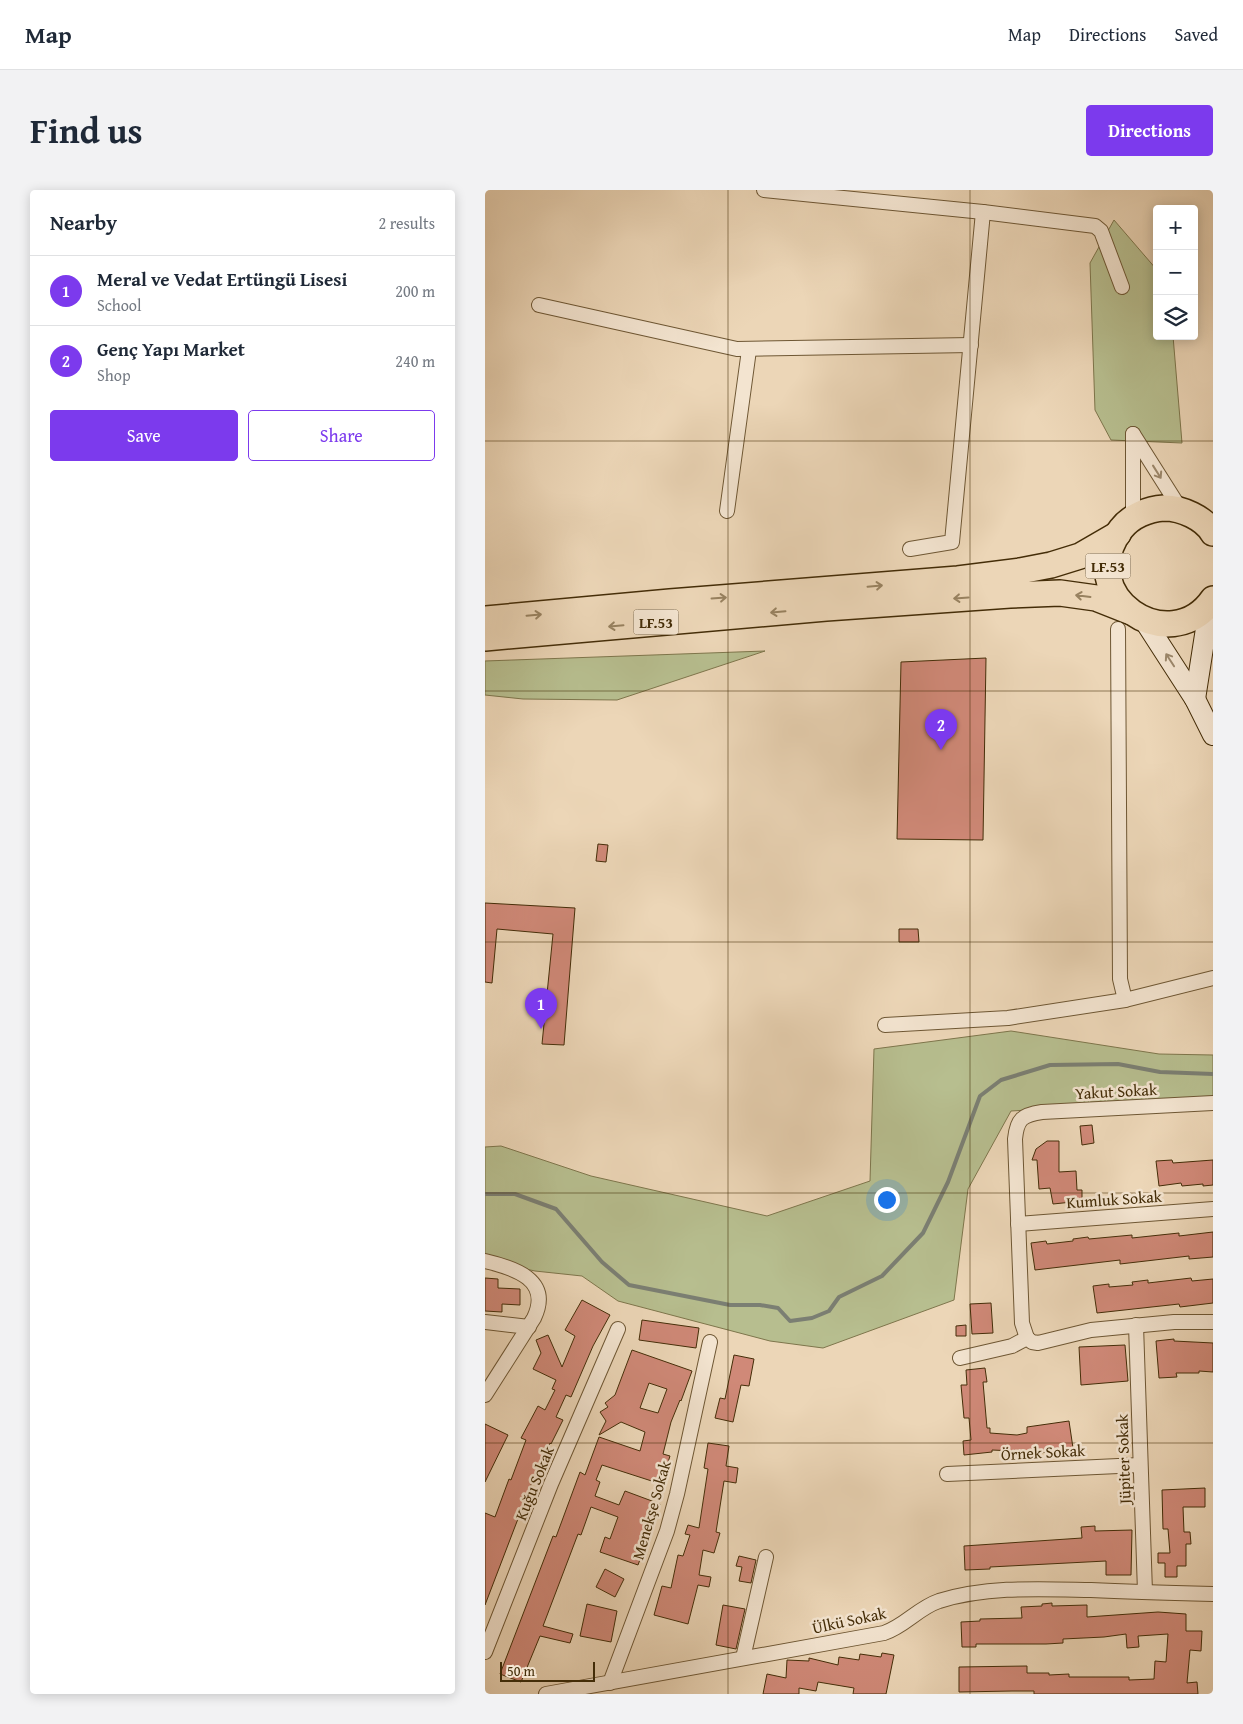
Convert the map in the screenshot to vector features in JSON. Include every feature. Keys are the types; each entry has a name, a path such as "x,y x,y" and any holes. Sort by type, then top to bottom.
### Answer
{"highway":[{"name":"LF.53","path":"485,619 958,579 1020,571 1051,565 1080,556 1148,510 1165,508 1201,521"},
{"name":"LF.53","path":"1125,526 1113,540 1107,558 1108,578 1130,620"},
{"name":"LF.53","path":"485,638 817,609 1060,593 1096,598 1130,620 1162,624 1180,622 1196,615 1211,601"}],"street":[{"path":"764,190 983,212 1095,226 1101,230 1122,287"},
{"path":"910,549 952,542 983,212"},
{"path":"539,305 737,349 971,345"},
{"path":"727,511 749,350"},
{"path":"1125,526 1133,434 1201,521"},
{"path":"1195,699 1211,601"},
{"path":"1130,620 1195,699 1213,735"},
{"path":"1125,1000 1120,979 1130,620"},
{"path":"885,1025 1008,1018 1125,1000 1213,978"},
{"name":"Yakut Sokak","path":"1018,1224 1015,1139 1016,1127 1021,1118 1029,1114 1042,1112 1213,1103"},
{"name":"Kumluk Sokak","path":"1018,1224 1213,1209"},
{"path":"1018,1224 1022,1323 1027,1338 1032,1342 1038,1343 1081,1332 1136,1325 1174,1322 1213,1322"},
{"path":"485,1261 517,1270 532,1281 539,1297 537,1311 529,1326 485,1394"},
{"path":"485,1322 529,1326"},
{"name":"Jüpiter Sokak","path":"1136,1325 1145,1592"},
{"name":"Kuğu Sokak","path":"485,1652 551,1484 618,1329"},
{"path":"960,1358 1012,1346 1027,1338"},
{"name":"Menekşe Sokak","path":"610,1683 667,1531 677,1494 710,1342"},
{"name":"Örnek Sokak","path":"947,1474 1140,1465"},
{"path":"743,1658 766,1557"},
{"name":"Ülkü Sokak","path":"546,1694 884,1633 899,1627 916,1612 931,1604 955,1597 991,1591 1030,1588 1213,1594"}],"green space":[{"path":"1114,220 1153,265 1153,340 1173,340 1182,443 1111,440 1095,410 1090,263"},
{"path":"765,651 617,700 523,699 485,695 485,661"},
{"path":"1011,1031 1159,1054 1213,1055 1213,1109 1101,1106 1011,1111 968,1189 954,1300 823,1348 770,1341 618,1301 582,1276 535,1271 485,1260 485,1147 501,1146 591,1176 767,1216 870,1181 874,1049"}],"building":[{"path":"986,658 983,840 897,839 901,662"},
{"path":"598,844 608,845 606,862 596,861"},
{"path":"485,903 575,908 564,1045 542,1044 553,934 497,929 492,983 485,982"},
{"path":"899,929 918,929 919,942 899,942"},
{"path":"1092,1125 1094,1143 1082,1145 1080,1126"},
{"path":"1047,1141 1059,1141 1059,1172 1076,1171 1077,1190 1082,1190 1082,1201 1053,1204 1050,1188 1039,1189 1037,1160 1032,1160 1036,1149"},
{"path":"1172,1160 1173,1163 1213,1160 1213,1185 1182,1186 1181,1183 1159,1186 1156,1161"},
{"path":"1213,1232 1213,1257 1189,1259 1189,1256 1120,1264 1120,1260 1035,1270 1031,1243 1046,1241 1047,1244 1088,1237 1089,1239 1132,1235 1132,1238 1179,1233 1179,1236"},
{"path":"485,1278 498,1279 498,1288 520,1289 520,1305 502,1304 502,1312 485,1311"},
{"path":"1191,1278 1192,1281 1213,1279 1213,1303 1180,1307 1179,1304 1097,1313 1093,1286 1109,1284 1109,1287 1133,1285 1132,1282 1148,1280 1148,1283"},
{"path":"582,1300 610,1315 593,1346 571,1397 566,1395 556,1417 563,1420 550,1443 536,1478 534,1477 485,1605 485,1513 495,1517 526,1440 521,1438 538,1406 545,1410 555,1390 552,1389 556,1380 533,1369 541,1353 536,1340 548,1335 562,1367 575,1336 565,1330"},
{"path":"991,1303 993,1333 972,1334 970,1304"},
{"path":"642,1320 699,1328 696,1348 639,1340"},
{"path":"966,1325 966,1336 956,1336 956,1326"},
{"path":"1174,1339 1174,1341 1213,1343 1213,1372 1176,1373 1177,1377 1159,1378 1156,1341"},
{"path":"1125,1345 1128,1381 1081,1385 1079,1347"},
{"path":"632,1350 692,1371 671,1422 663,1454 670,1456 661,1484 602,1465 596,1480 600,1482 595,1496 619,1505 625,1491 660,1504 638,1565 600,1552 605,1537 610,1539 618,1517 591,1507 581,1535 578,1534 543,1626 573,1634 570,1643 540,1636 521,1682 500,1674 553,1536 556,1537 580,1472 585,1475 599,1437 640,1451 645,1432 621,1422 599,1435 606,1421 600,1412 608,1407 605,1403 615,1395","holes":["649,1383 667,1389 658,1413 640,1408"]},
{"path":"734,1355 754,1359 749,1386 741,1385 733,1422 715,1418 720,1398 725,1399"},
{"path":"985,1368 987,1382 983,1382 987,1428 990,1428 990,1433 1017,1435 1027,1433 1027,1427 1069,1421 1073,1448 1015,1457 1014,1451 992,1450 992,1452 964,1455 963,1441 971,1440 969,1418 964,1418 961,1385 967,1385 966,1370"},
{"path":"485,1424 508,1435 485,1482"},
{"path":"708,1443 729,1446 726,1466 738,1468 736,1483 724,1481 716,1532 720,1533 714,1553 703,1550 699,1575 711,1577 709,1587 698,1585 688,1624 654,1615 662,1586 671,1588 678,1555 683,1556 690,1535 685,1534 688,1525 699,1528 708,1469 704,1468"},
{"path":"1205,1488 1205,1507 1183,1507 1184,1532 1190,1532 1191,1544 1186,1544 1186,1566 1177,1566 1177,1577 1165,1577 1165,1563 1158,1563 1158,1553 1170,1553 1168,1529 1163,1529 1162,1490"},
{"path":"1095,1526 1095,1531 1132,1530 1131,1575 1106,1575 1106,1561 965,1570 964,1546 1082,1538 1081,1527"},
{"path":"739,1556 756,1560 751,1583 739,1581 742,1567 736,1566"},
{"path":"605,1569 624,1579 615,1597 596,1587"},
{"path":"1052,1603 1052,1606 1087,1605 1087,1617 1158,1612 1186,1614 1186,1631 1202,1631 1201,1651 1190,1650 1187,1683 1197,1682 1198,1694 1034,1694 1034,1691 959,1692 959,1667 1027,1666 1027,1673 1069,1674 1069,1677 1129,1677 1129,1680 1154,1679 1155,1661 1166,1662 1168,1634 1138,1636 1139,1647 1127,1648 1126,1634 1063,1639 1063,1643 976,1644 976,1647 962,1647 961,1622 980,1621 980,1619 1022,1618 1021,1607 1042,1606 1042,1604"},
{"path":"587,1604 617,1611 611,1642 580,1636"},
{"path":"723,1605 745,1609 736,1649 716,1645"},
{"path":"882,1653 894,1655 886,1694 853,1694 854,1688 818,1682 816,1691 799,1688 799,1694 763,1694 767,1674 786,1678 787,1660 809,1661 809,1658 838,1665 839,1657 859,1660 860,1654 881,1657"}],"waterway":[{"path":"485,1194 515,1194 556,1209 602,1262 629,1285 730,1305 760,1305 778,1308 790,1321 812,1318 829,1311 839,1297 882,1276 923,1233 948,1182 980,1096 1001,1080 1050,1065 1118,1064 1160,1072 1213,1074"}],"place":[{"name":"Genç Yapı Market","path":"941,750"},
{"name":"Meral ve Vedat Ertüngü Lisesi","path":"541,1029"}]}
